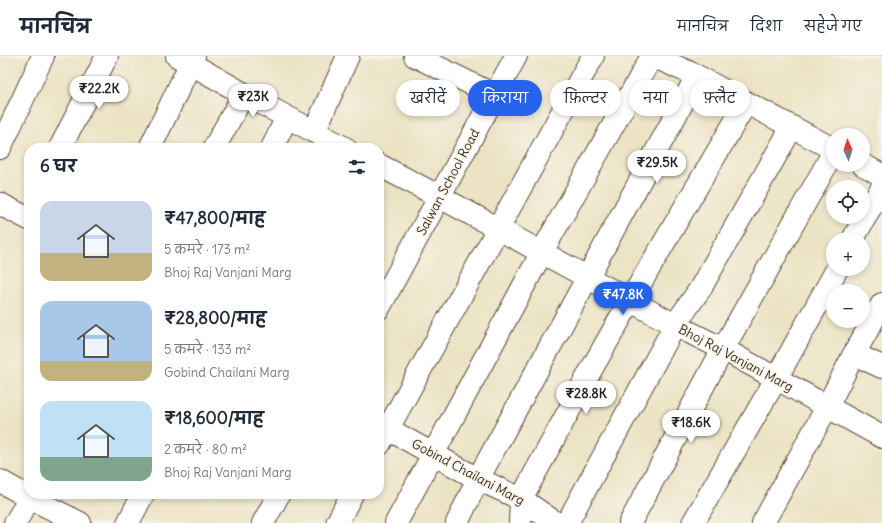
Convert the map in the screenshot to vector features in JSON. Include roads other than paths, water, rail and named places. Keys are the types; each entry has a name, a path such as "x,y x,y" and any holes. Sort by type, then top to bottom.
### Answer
{"street":[{"path":"0,148 43,56"},
{"path":"63,143 107,56"},
{"path":"314,132 348,56"},
{"path":"415,56 468,82"},
{"name":"Salwan School Road","path":"502,80 516,56"},
{"path":"384,429 593,56"},
{"path":"396,523 434,455 542,252 652,56 704,80"},
{"path":"152,143 187,58 244,94 335,143"},
{"path":"457,523 478,479 697,76"},
{"path":"217,143 244,94"},
{"path":"750,105 826,145"},
{"name":"Salwan School Road","path":"384,299 483,116"},
{"path":"520,523 522,500 591,370 738,116"},
{"path":"274,143 287,117"},
{"path":"567,523 675,325 700,289 792,127"},
{"path":"630,523 723,350 826,166"},
{"name":"Bhoj Raj Vanjani Marg","path":"384,168 882,437"},
{"path":"870,169 882,175"},
{"path":"857,232 882,187"},
{"path":"0,204 24,213"},
{"path":"693,523 833,276"},
{"path":"763,523 827,407 854,354 881,309"},
{"path":"854,354 882,368"},
{"name":"Gobind Chailani Marg","path":"384,434 434,455 478,479 522,500 556,523"},
{"path":"0,481 24,493"},
{"path":"15,523 29,499"},
{"path":"36,499 80,523"},
{"path":"128,523 140,499"},
{"path":"263,523 276,499"},
{"path":"337,523 349,499"}]}
